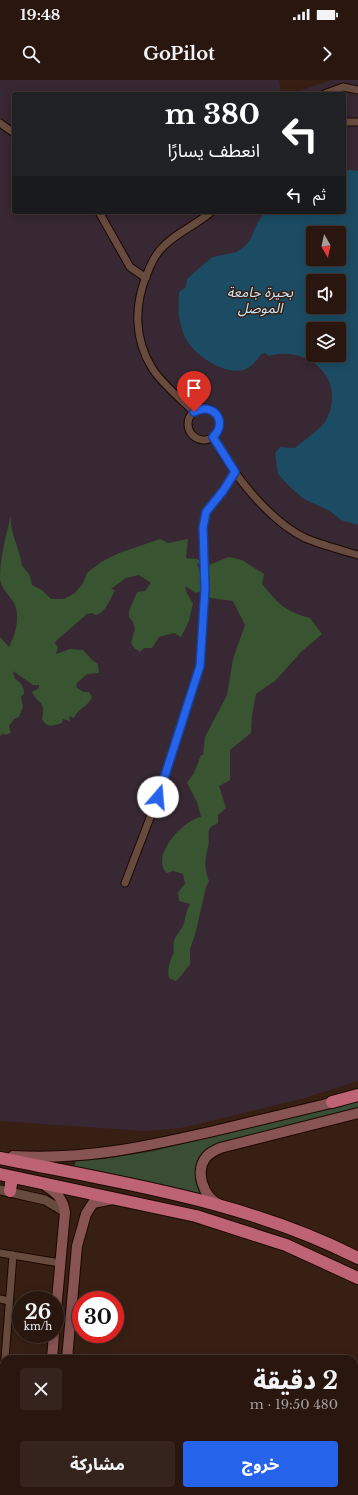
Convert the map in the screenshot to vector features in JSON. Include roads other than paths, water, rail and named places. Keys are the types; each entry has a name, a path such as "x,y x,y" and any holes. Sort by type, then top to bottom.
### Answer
{"highway":[{"path":"332,1102 358,1095"},
{"path":"0,1157 146,1187 235,1211 295,1230 358,1258"},
{"path":"5,1190 6,1175 196,1216 286,1245 358,1278"},
{"path":"329,1264 336,1247"}],"main road":[{"path":"0,1157 60,1157 105,1154 155,1145 332,1102"},
{"path":"235,1211 217,1203 211,1198 203,1187 201,1171 202,1164 207,1156 213,1151 358,1113"},
{"path":"41,1183 56,1192 63,1202 64,1212 58,1291"},
{"path":"67,1355 77,1246 86,1214 93,1203 116,1199"},
{"path":"52,1355 53,1343"}],"street":[{"path":"329,92 343,87 358,90"},
{"path":"346,122 358,122"},
{"path":"0,123 12,132"},
{"path":"100,214 130,267 146,278"},
{"path":"194,412 153,369 142,350 137,322 139,295 152,263 160,250 174,237 200,222 209,214"},
{"path":"204,408 214,411 220,425 219,430 213,437 203,440 193,436 188,426 190,416 194,412 204,408"},
{"path":"213,437 235,472 257,500 278,519 305,538 358,555"},
{"path":"125,883 158,797 200,666 205,585 203,528 206,512 223,491 235,472"},
{"path":"5,1190 45,1200 64,1212"},
{"path":"0,1253 60,1263"},
{"path":"5,1355 12,1255"},
{"path":"0,1300 9,1301"}],"water":[{"name":"بحيرة جامعة الموصل","path":"346,171 358,171 358,525 341,520 330,511 304,499 290,487 278,474 275,453 280,447 295,448 325,422 331,408 331,387 327,377 320,368 312,362 346,362 346,322 306,322 306,359 291,354 269,356 265,353 261,354 251,366 238,371 229,370 211,363 195,351 185,337 180,321 179,292 186,287 187,279 213,257 237,252 246,245 257,224 264,214 346,214"}]}
